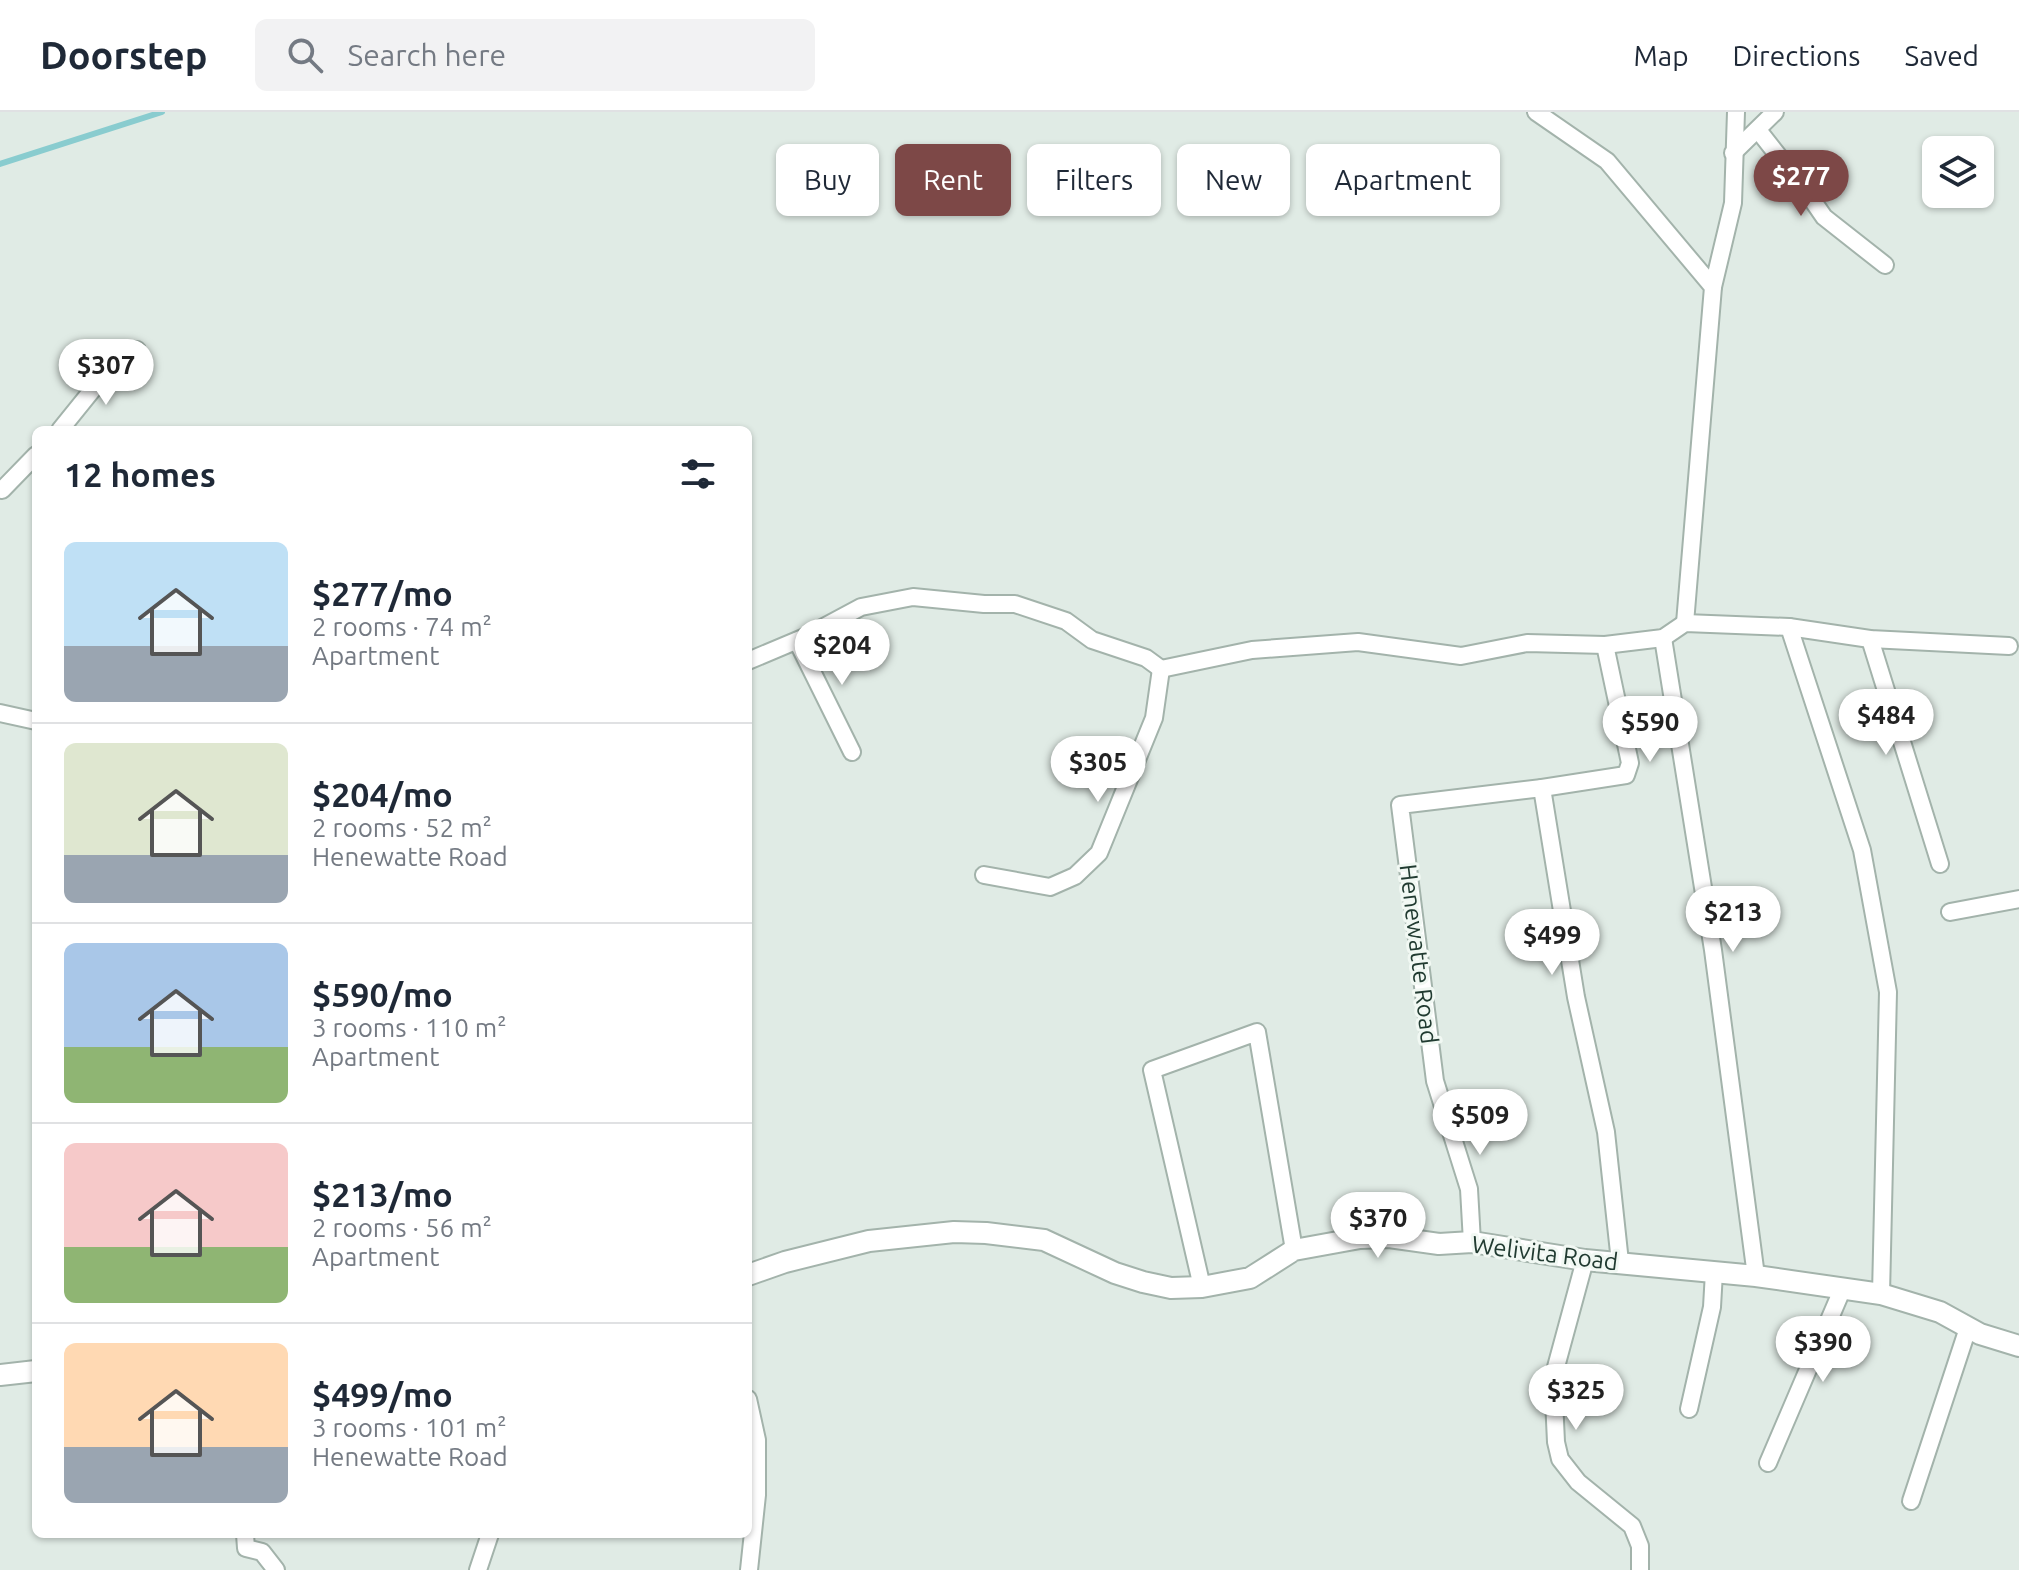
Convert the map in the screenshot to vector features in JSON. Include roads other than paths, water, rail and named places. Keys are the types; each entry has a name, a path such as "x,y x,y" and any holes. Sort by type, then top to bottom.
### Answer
{"street":[{"path":"1536,112 1607,161 1713,287"},
{"path":"1685,623 1713,287 1733,203 1736,112"},
{"path":"1733,153 1775,112"},
{"path":"1758,130 1824,217 1885,265"},
{"path":"64,426 123,352 137,350"},
{"path":"1,491 32,459"},
{"path":"752,659 797,641 861,607 913,597 1015,604 1066,621 1092,640 1146,658 1161,669 1252,650 1358,642 1461,656 1527,643 1605,645 1663,638 1685,623 1789,627 1870,639 2009,646"},
{"path":"1789,627 1862,850 1888,992 1881,1294"},
{"path":"1663,638 1713,950 1756,1276"},
{"path":"1870,639 1940,864"},
{"path":"797,641 852,752"},
{"path":"1605,645 1630,763 1626,775 1542,788 1576,997 1606,1132 1620,1262"},
{"path":"984,875 1050,887 1075,876 1099,853 1154,718 1161,669"},
{"path":"0,713 32,720"},
{"name":"Henewatte Road","path":"1472,1242 1469,1189 1435,1081 1400,805 1542,788"},
{"path":"1950,912 2019,899"},
{"path":"1202,1287 1152,1070 1257,1032 1294,1250"},
{"name":"Welivita Road","path":"752,1274 869,1241 954,1232 1044,1240 1115,1273 1143,1282 1171,1288 1202,1287 1250,1278 1294,1250 1360,1238 1389,1237 1439,1244 1472,1242 1585,1260 1756,1276 1881,1294 1940,1312 1968,1328 2019,1346"},
{"path":"1585,1260 1553,1378 1556,1442 1560,1459 1578,1482 1632,1526 1640,1546 1640,1570"},
{"path":"1689,1409 1712,1307 1714,1272"},
{"path":"1768,1463 1842,1290"},
{"path":"1911,1501 1968,1328"},
{"path":"0,1375 32,1371"},
{"path":"752,1417 757,1440 757,1481 752,1537"},
{"path":"245,1538 246,1548 262,1552 276,1570"},
{"path":"478,1570 489,1538"},
{"path":"749,1570 752,1538"}],"waterway":[{"path":"0,164 162,112"}]}
